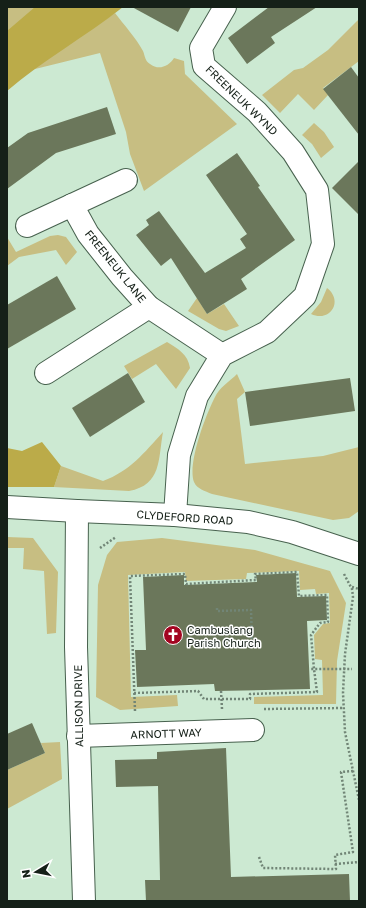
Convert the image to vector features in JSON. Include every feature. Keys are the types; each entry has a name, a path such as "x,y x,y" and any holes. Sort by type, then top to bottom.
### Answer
{"street":[{"name":"FREENEUK WYND","path":"222,355 267,332 305,296 323,244 317,190 293,152 256,112 204,66 201,48 224,7"},
{"path":"26,226 126,180"},
{"name":"FREENEUK LANE","path":"72,205 88,234 122,277 149,307 222,355"},
{"name":"FREENEUK LANE","path":"46,373 149,307"},
{"path":"175,515 179,455 197,396 222,355"},
{"name":"CLYDEFORD ROAD","path":"7,507 77,512 175,515 262,525 292,532 359,554"},
{"name":"ALLISON DRIVE","path":"77,512 76,647 84,901"},
{"name":"ARNOTT WAY","path":"78,736 253,730"}],"path":[{"path":"98,552 110,540 120,535"},
{"path":"340,571 352,587 353,606 343,669 344,708 345,732 359,800"},
{"path":"134,693 198,691 204,699 250,699 250,694 317,692 311,635 320,623 328,622 326,595 299,596 297,572 255,574 256,580 186,584 185,574 130,576 134,693 135,718"},
{"path":"352,587 359,589"},
{"path":"217,611 251,610 252,640"},
{"path":"310,669 352,669"},
{"path":"222,691 222,710"},
{"path":"260,710 344,708"},
{"path":"216,711 230,710"},
{"path":"259,856 263,868 336,869 334,854 353,852 341,772 353,771"},
{"path":"335,864 359,862"}],"shaded area":[{"path":"7,7 73,7 7,60"},
{"path":"35,7 123,7 35,69 7,91 7,31"},
{"path":"115,13 137,41 148,63 157,67 164,67 174,58 184,61 185,74 237,124 144,191 130,154 126,132 100,53 31,70"},
{"path":"359,19 359,61 323,88 328,95 314,110 298,94 280,113 262,95 294,70 303,68 328,50"},
{"path":"314,123 324,132 334,147 321,158 312,144 302,135"},
{"path":"58,235 66,237 77,252 66,265 56,250 19,257 7,266 7,237 16,252 50,236"},
{"path":"327,288 332,293 334,299 332,309 324,316 311,314 321,302"},
{"path":"197,298 207,314 224,304 239,326 226,331 219,329 188,311"},
{"path":"167,342 185,355 190,368 176,389 156,364 132,379 124,366"},
{"path":"237,374 245,392 237,399 245,464 323,456 359,447 359,511 349,518 333,520 212,494 197,486 194,482 193,464 198,439 211,405 217,394"},
{"path":"163,432 159,461 153,477 148,483 140,488 129,491 54,487 61,466 103,481 113,477 136,461"},
{"path":"42,442 61,466 54,487 7,487 7,448 22,451"},
{"path":"7,537 33,538 58,572 56,633 47,634 44,571 23,569 24,548 7,548"},
{"path":"162,538 255,550 330,571 346,603 337,661 336,704 254,704 254,697 323,695 322,660 315,659 314,635 323,624 330,623 329,593 316,594 315,589 300,590 299,571 247,573 246,579 186,581 185,572 128,575 131,697 177,695 178,706 120,710 96,697 98,585 107,555 117,542"},
{"path":"60,742 62,779 7,809 7,770 45,753 41,743"}],"building":[{"path":"132,7 191,7 178,32"},
{"path":"269,7 317,7 271,37 275,43 247,64 228,38"},
{"path":"351,67 359,78 359,135 323,89"},
{"path":"107,107 116,134 56,153 7,189 7,148 28,133"},
{"path":"237,153 260,186 258,187 295,240 241,279 247,289 207,314 171,258 161,266 136,235 149,225 146,220 159,211 205,273 246,248 240,239 247,234 206,175"},
{"path":"359,161 359,215 332,188"},
{"path":"57,276 76,309 7,349 7,305"},
{"path":"128,373 145,402 90,437 72,408"},
{"path":"350,378 355,411 250,426 245,392"},
{"name":"Cambuslang Parish Church","path":"296,573 297,597 326,596 327,620 307,621 310,689 215,691 214,684 137,687 135,650 146,650 143,577 184,575 184,585 257,582 256,575"},
{"path":"32,723 45,753 7,770 7,734"},
{"path":"226,748 231,877 349,874 350,901 146,901 145,880 160,880 158,786 116,787 115,760 157,759 157,752"}],"place":[{"name":"Cambuslang Parish Church","path":"173,635"}]}
